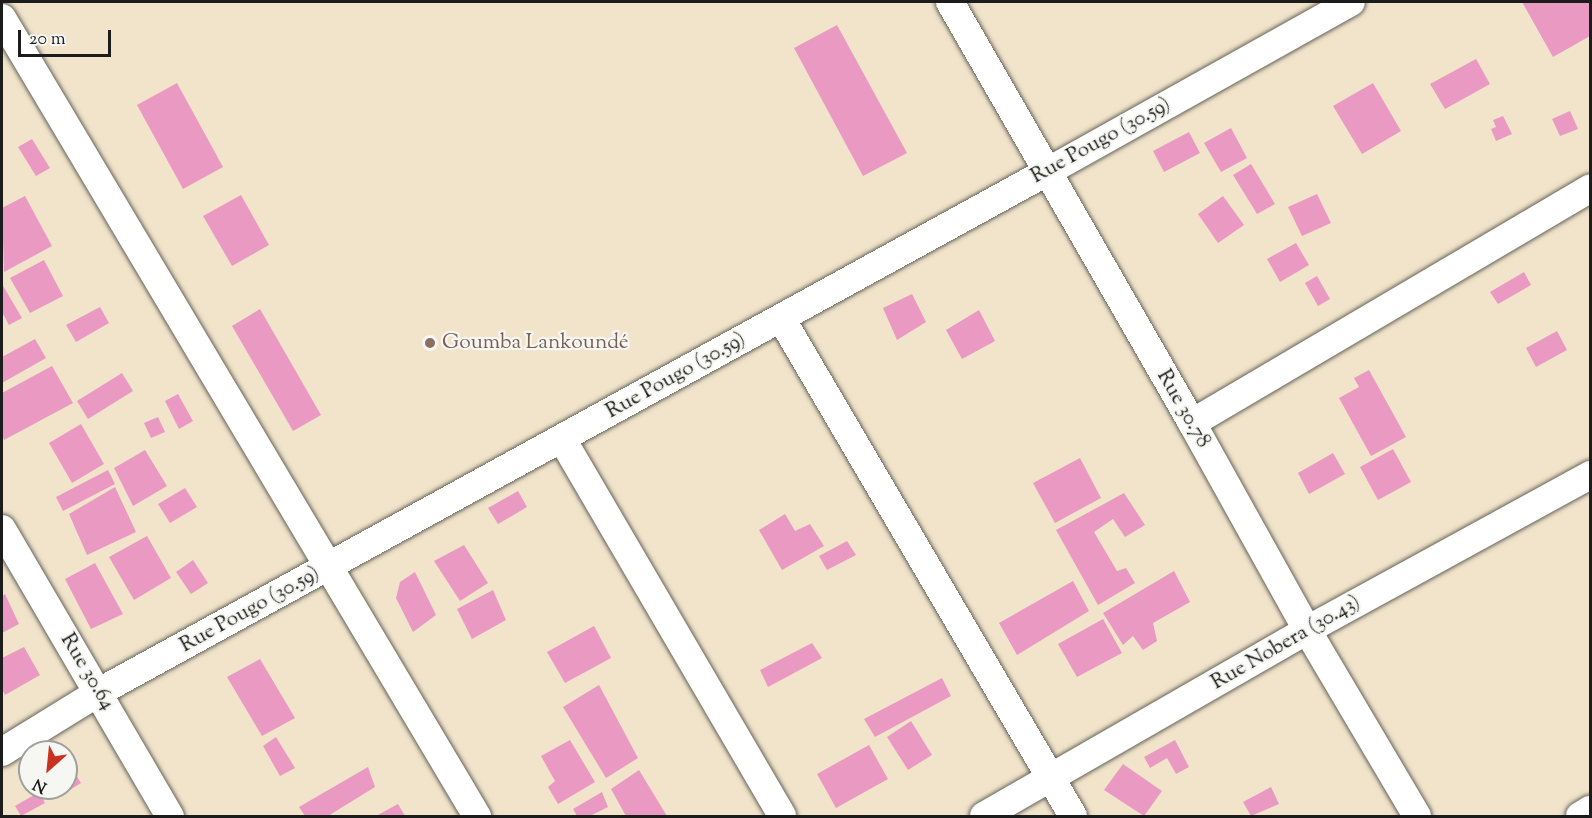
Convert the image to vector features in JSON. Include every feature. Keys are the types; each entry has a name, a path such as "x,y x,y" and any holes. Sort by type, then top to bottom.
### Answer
{"street":[{"name":"Rue 30.78","path":"950,2 1192,423 1307,630 1417,816"},
{"name":"Rue Pougo (30.59)","path":"2,752 99,692 1047,172 1319,9 1351,2"},
{"path":"2,18 477,816"},
{"path":"1192,423 1590,189"},
{"path":"781,318 1072,816"},
{"path":"562,439 782,816"},
{"name":"Rue Nobera (30.43)","path":"984,816 1307,630 1589,478"},
{"name":"Rue 30.64","path":"2,529 170,816"},
{"path":"1580,816 1590,810"}],"building":[{"path":"1522,2 1590,2 1590,36 1553,57"},
{"path":"837,25 907,153 863,176 794,48"},
{"path":"1476,59 1490,84 1445,109 1430,84"},
{"path":"177,83 223,167 183,189 137,105"},
{"path":"1373,83 1401,131 1362,154 1333,106"},
{"path":"1570,111 1578,129 1560,136 1552,119"},
{"path":"1503,116 1512,134 1496,141 1491,129 1496,127 1493,120"},
{"path":"1231,128 1247,158 1221,172 1204,143"},
{"path":"1189,132 1200,153 1164,172 1153,151"},
{"path":"32,139 50,168 36,176 18,147"},
{"path":"1251,164 1275,204 1257,214 1233,175"},
{"path":"1317,194 1331,223 1302,236 1288,207"},
{"path":"241,195 269,245 232,266 203,216"},
{"path":"25,196 52,246 4,272 2,208"},
{"path":"1223,196 1244,225 1218,243 1198,214"},
{"path":"1296,243 1309,265 1280,282 1267,259"},
{"path":"44,260 63,296 30,313 10,278"},
{"path":"1524,272 1531,285 1498,304 1490,292"},
{"path":"1317,276 1330,299 1318,306 1305,283"},
{"path":"2,284 22,318 9,325 2,312"},
{"path":"912,294 926,322 897,340 883,308"},
{"path":"100,307 109,323 76,342 66,325"},
{"path":"260,309 321,415 293,431 232,326"},
{"path":"979,310 995,341 962,359 946,330"},
{"path":"1557,331 1567,350 1536,367 1526,348"},
{"path":"35,339 46,358 2,383 2,357"},
{"path":"52,366 73,403 4,440 2,393"},
{"path":"1369,370 1406,437 1371,456 1339,398 1359,387 1354,378"},
{"path":"122,373 133,391 88,419 77,401"},
{"path":"178,394 193,421 179,429 165,401"},
{"path":"158,417 165,432 151,438 144,423"},
{"path":"81,424 104,464 72,483 49,443"},
{"path":"1393,449 1411,482 1378,500 1360,467"},
{"path":"145,450 167,486 133,506 114,468"},
{"path":"1333,453 1345,474 1309,494 1298,473"},
{"path":"1080,458 1101,498 1055,523 1033,483"},
{"path":"108,470 115,484 63,511 56,497"},
{"path":"115,487 136,532 87,555 69,514"},
{"path":"185,488 197,507 170,523 158,504"},
{"path":"518,491 527,507 498,524 488,508"},
{"path":"1124,493 1145,525 1125,537 1113,519 1094,532 1117,571 1126,568 1135,583 1098,605 1056,530"},
{"path":"785,514 795,531 810,524 824,546 782,570 759,530"},
{"path":"147,536 171,578 134,600 109,557"},
{"path":"847,541 856,555 827,570 819,556"},
{"path":"464,545 488,583 460,601 434,561"},
{"path":"193,560 208,583 191,594 176,572"},
{"path":"95,563 123,614 91,629 65,579"},
{"path":"1174,571 1190,602 1153,623 1157,641 1143,650 1133,636 1123,645 1103,613"},
{"path":"415,572 436,615 413,632 396,598 400,582"},
{"path":"1073,581 1089,611 1017,655 999,623"},
{"path":"493,590 506,620 472,639 457,609"},
{"path":"5,594 19,624 2,633 2,596"},
{"path":"1103,619 1122,653 1077,677 1058,644"},
{"path":"594,626 611,658 565,683 547,652"},
{"path":"812,643 822,658 768,687 760,670"},
{"path":"24,647 40,675 5,695 2,689 2,658"},
{"path":"260,659 295,718 262,736 227,677"},
{"path":"942,678 951,696 875,737 864,719"},
{"path":"599,685 638,758 606,778 563,707"},
{"path":"911,721 932,755 908,770 887,737"},
{"path":"276,737 295,768 280,776 263,746"},
{"path":"570,740 595,782 558,804 548,787 555,781 541,756"},
{"path":"1175,740 1189,767 1176,774 1167,758 1150,768 1144,757"},
{"path":"869,745 888,779 836,808 817,774"},
{"path":"1123,764 1162,791 1144,816 1104,790"},
{"path":"368,767 375,787 328,816 305,816 299,807"},
{"path":"639,770 667,816 626,816 611,789"},
{"path":"1271,787 1279,804 1251,816 1243,802"},
{"path":"602,792 608,807 590,816 577,816 573,809"},
{"path":"25,800 43,800 45,803 21,816 15,806"},
{"path":"398,804 405,816 376,816"}],"place":[{"name":"Goumba Lankoundé","path":"430,343"}]}
